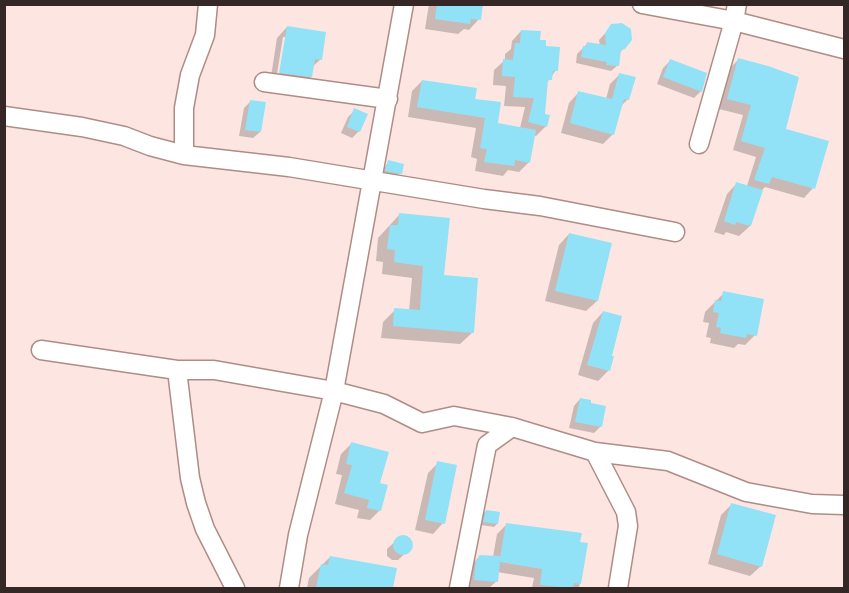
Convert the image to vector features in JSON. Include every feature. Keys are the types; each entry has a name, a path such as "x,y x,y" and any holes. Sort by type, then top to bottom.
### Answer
{"street":[{"path":"184,155 184,108 190,75 205,35 208,4"},
{"path":"289,588 298,535 334,391 404,4"},
{"path":"642,4 735,13 844,49"},
{"path":"699,144 735,13"},
{"path":"264,82 388,99"},
{"path":"4,116 82,127 124,136 184,155 289,167 540,206 675,232"},
{"path":"41,350 177,370 214,370 334,391 384,404 422,423 454,416 512,427 595,452 668,461 746,492 812,504 844,505"},
{"path":"177,370 190,478 196,503 205,529 235,588"},
{"path":"459,588 487,445 512,427"},
{"path":"595,452 627,512 628,526 618,588"}],"building":[{"path":"437,4 483,4 481,20 471,19 470,24 435,19"},
{"path":"622,23 631,29 632,40 625,49 621,50 619,66 606,65 607,62 581,57 583,46 586,47 587,42 606,45 605,33 611,24"},
{"path":"287,26 326,32 322,60 315,59 312,77 279,73"},
{"path":"521,30 541,31 540,40 546,40 546,46 560,47 558,71 553,71 552,80 548,80 545,114 550,115 547,127 528,122 534,98 513,97 515,77 502,76 503,59 513,60 515,43 520,43"},
{"path":"738,58 799,77 786,129 829,141 815,189 772,177 769,184 754,180 765,148 741,141 751,105 727,99"},
{"path":"670,59 707,73 702,92 663,77"},
{"path":"619,73 636,77 629,100 624,99 614,135 570,123 578,91 612,99"},
{"path":"422,80 477,88 475,99 501,102 498,123 536,130 530,163 515,160 514,166 484,162 487,149 480,148 485,118 417,107"},
{"path":"250,100 266,102 261,132 245,130"},
{"path":"354,108 368,114 360,132 347,127"},
{"path":"388,160 404,164 402,174 385,171"},
{"path":"736,182 763,190 751,226 736,222 735,225 724,221"},
{"path":"399,213 450,218 444,275 478,278 474,333 393,326 394,308 420,310 423,266 394,262 395,250 387,249 390,225 398,225"},
{"path":"569,233 612,243 598,301 555,291"},
{"path":"723,291 764,299 757,336 747,334 746,338 720,333 721,328 716,327 719,313 713,312 715,300 721,301"},
{"path":"603,311 622,316 610,371 587,365"},
{"path":"580,398 606,406 602,427 575,422"},
{"path":"351,442 389,452 380,483 388,485 381,511 367,508 369,500 344,493 352,465 346,464"},
{"path":"437,461 457,465 445,524 425,520"},
{"path":"731,503 776,515 762,567 717,554"},
{"path":"486,510 500,512 498,524 483,522"},
{"path":"506,523 582,533 580,542 588,543 581,584 574,583 573,588 540,585 542,569 500,562 498,582 474,580 476,560 479,555 500,556 500,558"},
{"path":"403,535 410,538 413,545 410,552 403,555 396,552 393,545 396,538"},
{"path":"330,556 397,568 393,588 316,588 321,564 328,565"}]}
